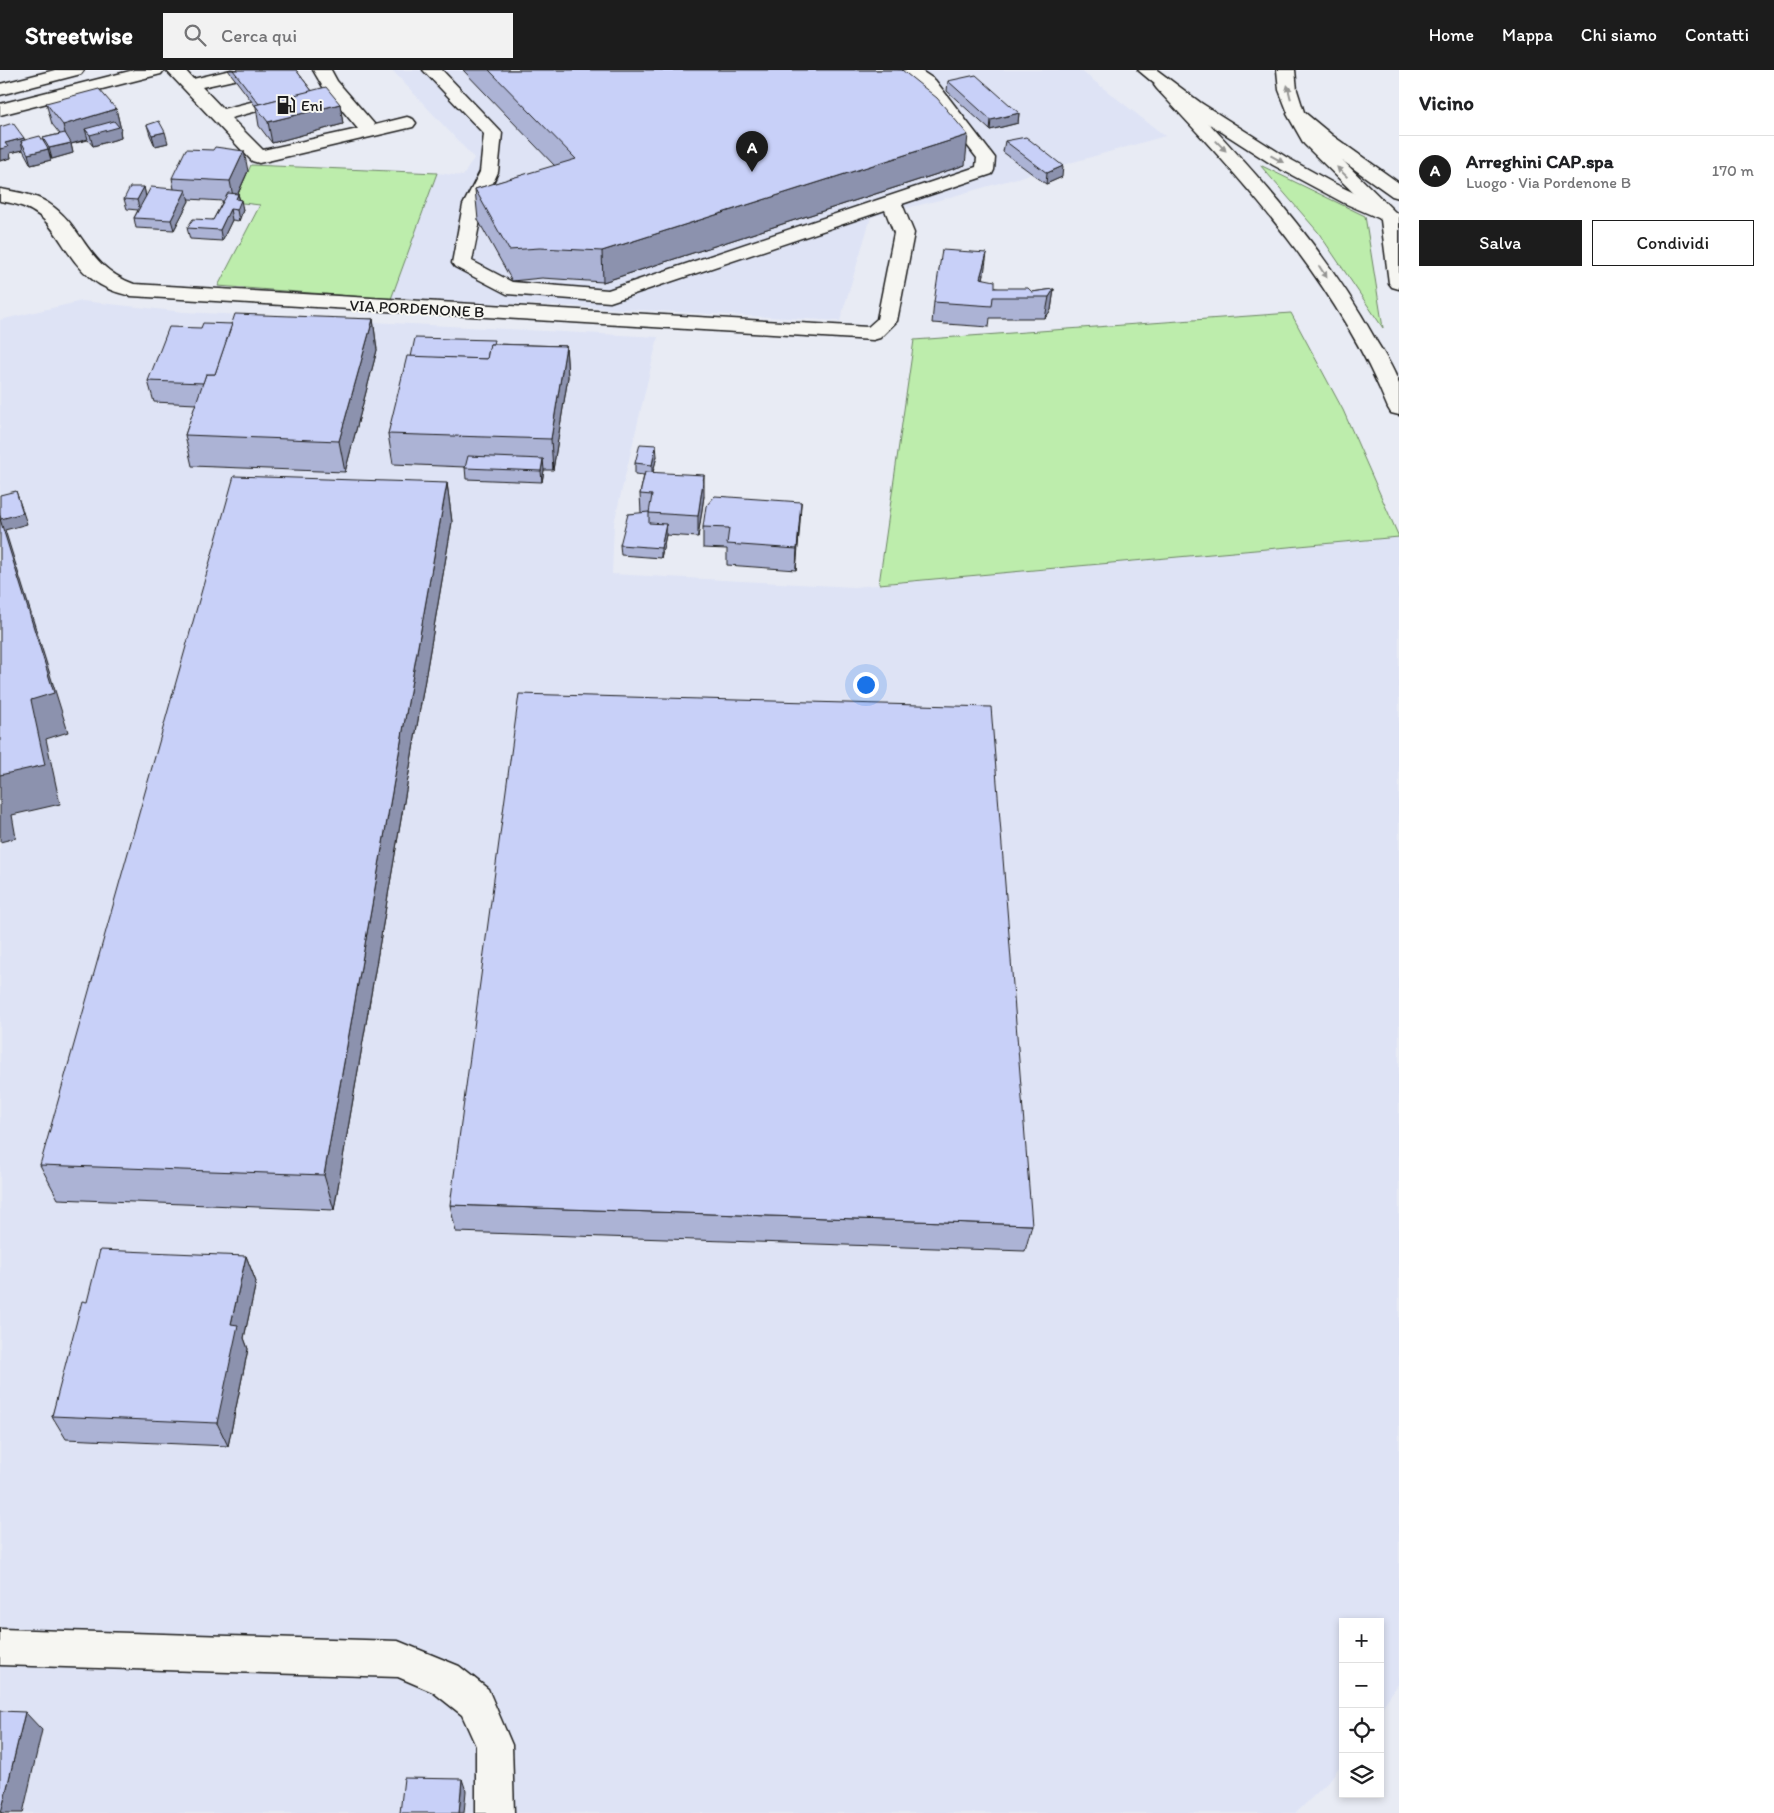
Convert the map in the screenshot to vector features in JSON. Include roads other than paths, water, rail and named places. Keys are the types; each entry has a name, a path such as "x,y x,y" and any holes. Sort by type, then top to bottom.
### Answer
{"main road":[{"path":"0,90 76,70"},
{"path":"0,110 156,70"},
{"path":"175,70 220,114 259,157 407,123"},
{"path":"432,70 493,133 489,172 473,205 462,262 507,288 610,296 985,170 986,158 929,84 908,70"},
{"path":"1147,70 1237,163 1313,257 1363,334 1399,408"},
{"path":"1286,70 1288,90 1296,114 1311,140 1395,219 1399,283"},
{"path":"322,81 370,131"},
{"path":"189,85 237,83 203,98"},
{"path":"1163,85 1246,142 1395,219"},
{"path":"220,114 255,106"},
{"path":"1296,114 1326,140 1399,192"},
{"name":"VIA PORDENONE B","path":"0,195 14,197 44,210 66,233 88,266 112,285 131,290 873,334 887,321 904,233 891,201"},
{"path":"0,1647 398,1659 446,1679 475,1702 494,1745 496,1813"}],"place":[{"name":"Eni","path":"286,105"},
{"name":"Arreghini CAP.spa","path":"752,172"}]}
